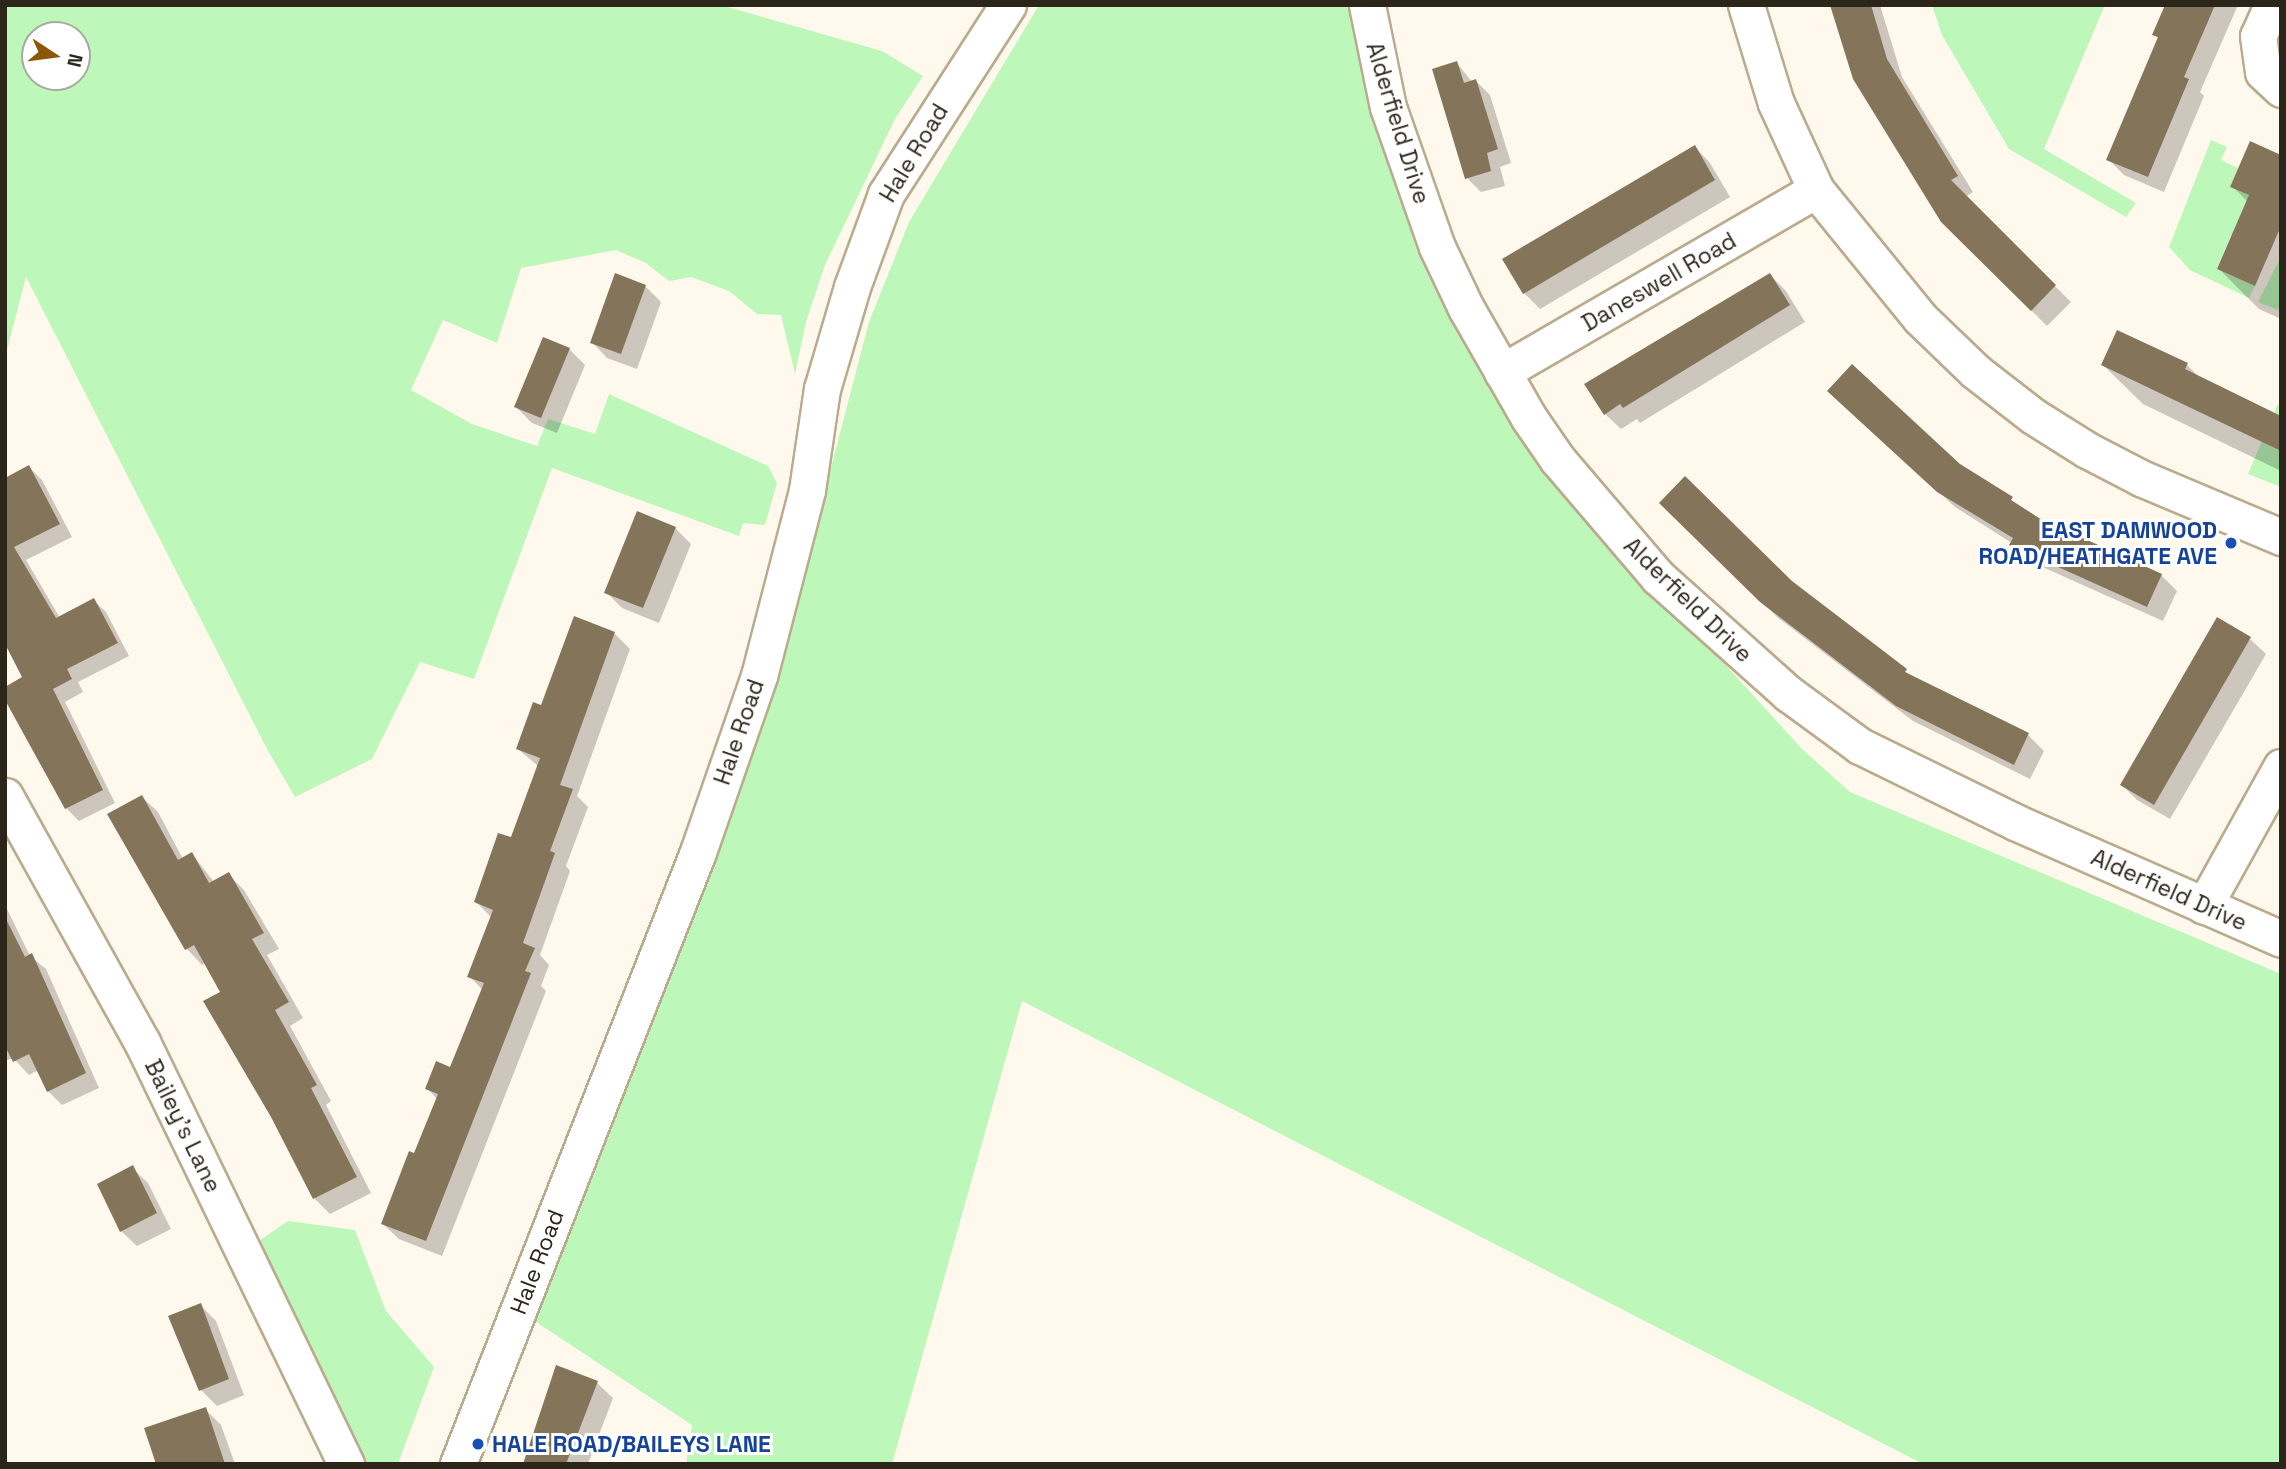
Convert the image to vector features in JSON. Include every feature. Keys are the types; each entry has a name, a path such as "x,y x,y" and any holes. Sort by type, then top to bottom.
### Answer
{"street":[{"name":"Hale Road","path":"458,1464 698,852 759,676 807,490 822,389 852,287 886,194 1008,5"},
{"name":"Alderfield Drive","path":"1367,5 1388,107 1437,247 1466,308 1502,372 1558,460 1658,577 1789,694 1860,746 2015,822 2281,939"},
{"path":"1746,5 1776,103 1816,190 1920,318 1975,371 2033,416 2087,450 2143,479 2281,537"},
{"path":"2272,5 2258,36 2263,72 2281,89"},
{"name":"Daneswell Road","path":"1502,372 1816,190"},
{"path":"2204,906 2281,767"},
{"name":"Bailey's Lane","path":"5,796 142,1042 346,1464"}],"green space":[{"path":"5,5 721,5 882,51 923,76 895,119 825,265 806,322 795,374 781,315 757,314 729,291 691,277 669,281 646,263 616,250 521,268 497,343 443,320 411,390 472,424 537,446 548,419 595,434 609,394 768,466 777,483 765,525 743,523 739,536 552,468 474,679 420,662 372,759 295,797 267,749 26,277 5,358"},
{"path":"1039,5 1352,5 1382,143 1444,298 1682,617 1802,749 1850,792 2281,974 2281,1464 1923,1464 1022,1001 892,1464 686,1464 692,1425 533,1320 689,881 768,709 869,322 909,222"},
{"path":"1932,5 2105,5 2044,149 2136,203 2126,217 2009,149 1942,35"},
{"path":"2211,140 2227,147 2221,160 2238,168 2230,187 2256,198 2230,238 2217,269 2255,286 2249,298 2190,270 2169,247"},
{"path":"2281,257 2281,303 2278,310 2258,302"},
{"path":"2278,404 2281,412 2267,444 2281,451 2281,487 2248,474"},
{"path":"288,1221 355,1230 386,1311 434,1367 398,1464 368,1464 256,1243"}],"building":[{"path":"1830,5 1871,5 1887,59 1958,176 1951,180 2056,285 2031,311 1941,222 1853,79"},
{"path":"2165,5 2215,5 2184,77 2189,79 2148,177 2106,160 2158,37 2152,35"},
{"path":"1457,61 1464,83 1476,79 1498,149 1487,153 1491,171 1465,179 1432,69"},
{"path":"2250,141 2281,155 2281,226 2255,286 2217,269 2249,195 2230,187"},
{"path":"1695,145 1715,180 1523,294 1502,259"},
{"path":"615,273 646,285 621,354 590,343"},
{"path":"1770,273 1790,305 1623,408 1620,404 1604,415 1584,384"},
{"path":"2117,330 2188,363 2185,369 2281,416 2281,451 2101,365"},
{"path":"543,337 570,348 541,418 514,407"},
{"path":"1852,364 1960,464 2013,497 2011,500 2039,518 2162,574 2147,607 2009,545 2013,538 1937,492 1827,391"},
{"path":"29,465 60,524 14,547 56,618 94,598 118,643 67,669 72,679 53,689 103,790 65,809 5,700 5,687 22,677 5,644 5,478"},
{"path":"1685,476 1792,581 1907,669 1905,672 2029,733 2014,765 1896,706 1760,602 1659,503"},
{"path":"637,511 676,527 643,608 604,593"},
{"path":"574,616 615,632 560,785 573,789 550,851 555,853 523,943 535,948 525,971 531,973 426,1241 381,1224 409,1151 414,1153 438,1094 425,1089 436,1061 450,1067 484,983 467,977 493,910 474,902 498,833 511,837 540,758 516,749 533,702 541,705"},
{"path":"2217,617 2251,637 2154,805 2120,785"},
{"path":"142,795 178,860 192,852 209,883 229,872 264,933 252,939 289,1002 275,1010 317,1085 311,1088 357,1177 313,1199 271,1117 203,1001 220,992 194,945 185,950 107,814"},
{"path":"5,917 25,957 32,953 86,1073 47,1092 29,1054 13,1062 5,1046"},
{"path":"133,1165 157,1213 120,1232 97,1184"},
{"path":"201,1303 229,1379 199,1391 168,1316"},
{"path":"556,1365 598,1381 566,1464 523,1464"},
{"path":"206,1407 225,1464 156,1464 144,1428"}],"place":[{"name":"EAST DAMWOOD ROAD/HEATHGATE AVE","path":"2231,543"},
{"name":"HALE ROAD/BAILEYS LANE","path":"478,1444"}]}
